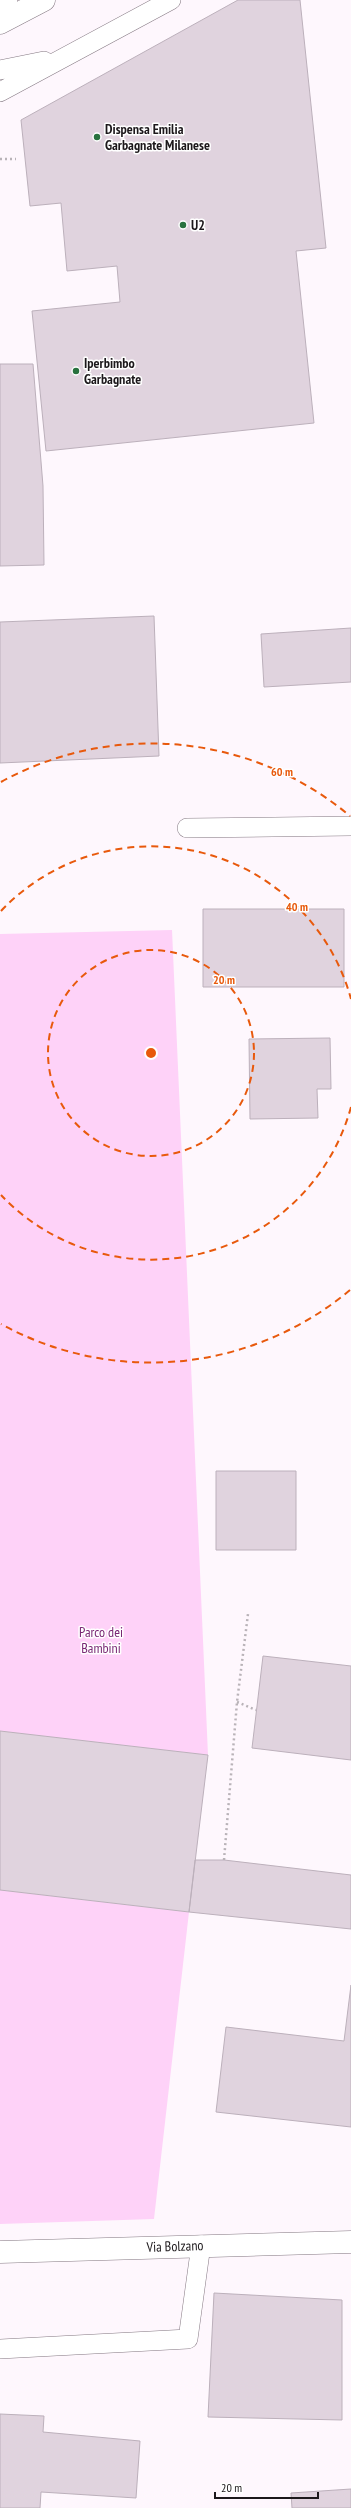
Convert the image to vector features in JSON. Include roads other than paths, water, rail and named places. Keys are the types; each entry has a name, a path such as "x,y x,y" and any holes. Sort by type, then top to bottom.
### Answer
{"street":[{"path":"0,3 6,0"},
{"path":"0,22 44,0"},
{"name":"Via Bolzano","path":"0,2252 201,2245 351,2242"}],"lane":[{"path":"0,92 171,0"},
{"path":"0,70 61,58"},
{"path":"187,828 351,826"},
{"path":"0,2349 188,2339 201,2245"}],"place":[{"name":"Dispensa Emilia Garbagnate Milanese","path":"97,137"},
{"name":"U2","path":"183,225"},
{"name":"Iperbimbo Garbagnate","path":"76,371"}],"park label":[{"name":"Parco dei Bambini","path":"101,1640"}]}
